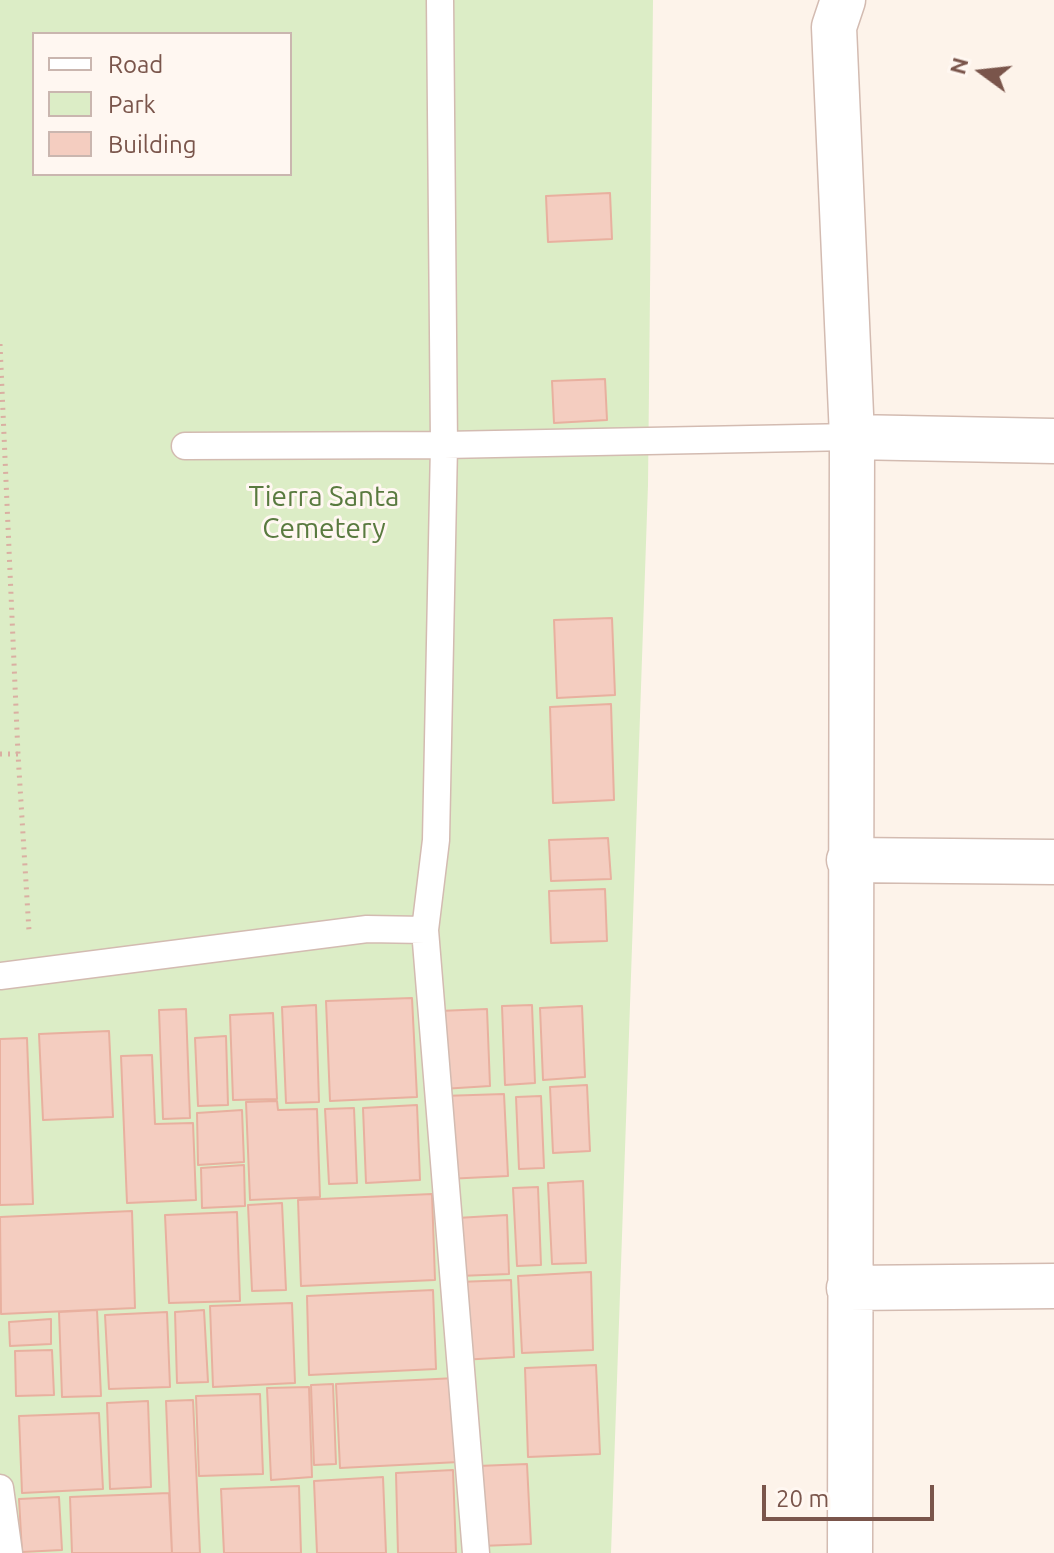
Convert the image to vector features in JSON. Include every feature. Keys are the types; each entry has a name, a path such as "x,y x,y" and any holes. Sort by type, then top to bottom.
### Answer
{"street":[{"path":"843,0 834,27 852,437 850,1553"},
{"path":"852,437 1054,441"},
{"path":"849,860 1054,862"},
{"path":"849,1288 1054,1286"}],"lane":[{"path":"440,0 444,445 436,840 425,930 476,1553"},
{"path":"185,446 444,445 852,437"},
{"path":"0,976 367,929 425,930"},
{"path":"0,1488 9,1553"}],"path":[{"path":"0,344 18,754 32,972"},
{"path":"0,575 10,574"},
{"path":"0,754 18,754"}],"green space":[{"name":"Tierra Santa Cemetery","path":"0,0 653,0 648,485 611,1553 0,1553"}],"building":[{"path":"610,193 612,239 548,242 546,196"},
{"path":"605,379 607,420 554,423 552,381"},
{"path":"612,618 615,695 557,698 554,620"},
{"path":"611,704 614,800 553,803 550,707"},
{"path":"608,838 611,879 551,881 549,840"},
{"path":"605,889 607,941 551,943 549,891"},
{"path":"412,998 417,1097 330,1101 326,1001"},
{"path":"316,1005 319,1102 286,1103 282,1007"},
{"path":"532,1005 535,1083 505,1085 502,1006"},
{"path":"582,1006 585,1077 543,1080 540,1008"},
{"path":"186,1009 190,1118 163,1119 159,1010"},
{"path":"487,1009 490,1086 442,1089 439,1011"},
{"path":"273,1013 277,1099 233,1100 230,1015"},
{"path":"109,1031 113,1117 43,1120 39,1034"},
{"path":"226,1036 228,1105 198,1106 195,1038"},
{"path":"27,1038 33,1204 0,1205 0,1039"},
{"path":"152,1055 155,1124 193,1123 196,1200 127,1203 121,1056"},
{"path":"587,1085 590,1151 553,1153 550,1087"},
{"path":"504,1094 508,1176 446,1179 442,1096"},
{"path":"541,1096 544,1168 519,1169 516,1097"},
{"path":"277,1101 278,1110 317,1109 320,1197 250,1200 246,1102"},
{"path":"417,1105 420,1180 366,1183 363,1108"},
{"path":"354,1108 357,1183 329,1184 325,1109"},
{"path":"242,1110 244,1162 198,1165 197,1113"},
{"path":"244,1165 245,1206 202,1208 201,1168"},
{"path":"583,1181 586,1263 552,1264 548,1183"},
{"path":"538,1187 541,1265 517,1266 513,1188"},
{"path":"432,1194 435,1280 301,1286 298,1200"},
{"path":"282,1203 286,1290 252,1291 248,1205"},
{"path":"132,1211 135,1308 1,1314 0,1217"},
{"path":"237,1212 240,1301 169,1303 165,1215"},
{"path":"507,1215 509,1274 459,1276 457,1218"},
{"path":"591,1272 593,1350 522,1353 518,1276"},
{"path":"511,1280 514,1357 460,1360 458,1282"},
{"path":"433,1290 436,1369 309,1375 307,1296"},
{"path":"292,1303 295,1383 213,1387 210,1306"},
{"path":"97,1310 101,1396 62,1397 59,1312"},
{"path":"204,1310 208,1382 177,1383 175,1312"},
{"path":"167,1312 170,1387 109,1389 105,1315"},
{"path":"51,1319 51,1344 10,1346 9,1322"},
{"path":"52,1350 54,1395 16,1396 15,1351"},
{"path":"596,1365 600,1454 528,1457 525,1368"},
{"path":"456,1378 459,1462 340,1468 336,1384"},
{"path":"333,1384 336,1464 314,1465 311,1385"},
{"path":"309,1387 312,1477 271,1480 267,1388"},
{"path":"260,1394 263,1474 199,1476 196,1396"},
{"path":"193,1400 200,1553 172,1553 166,1401"},
{"path":"148,1401 151,1487 110,1489 107,1403"},
{"path":"99,1413 103,1489 22,1493 19,1416"},
{"path":"527,1464 531,1544 481,1546 478,1466"},
{"path":"453,1470 456,1553 398,1553 396,1473"},
{"path":"383,1477 386,1553 317,1553 314,1481"},
{"path":"299,1486 301,1553 224,1553 221,1489"},
{"path":"169,1493 172,1553 72,1553 70,1497"},
{"path":"59,1497 62,1550 22,1552 19,1499"}]}
